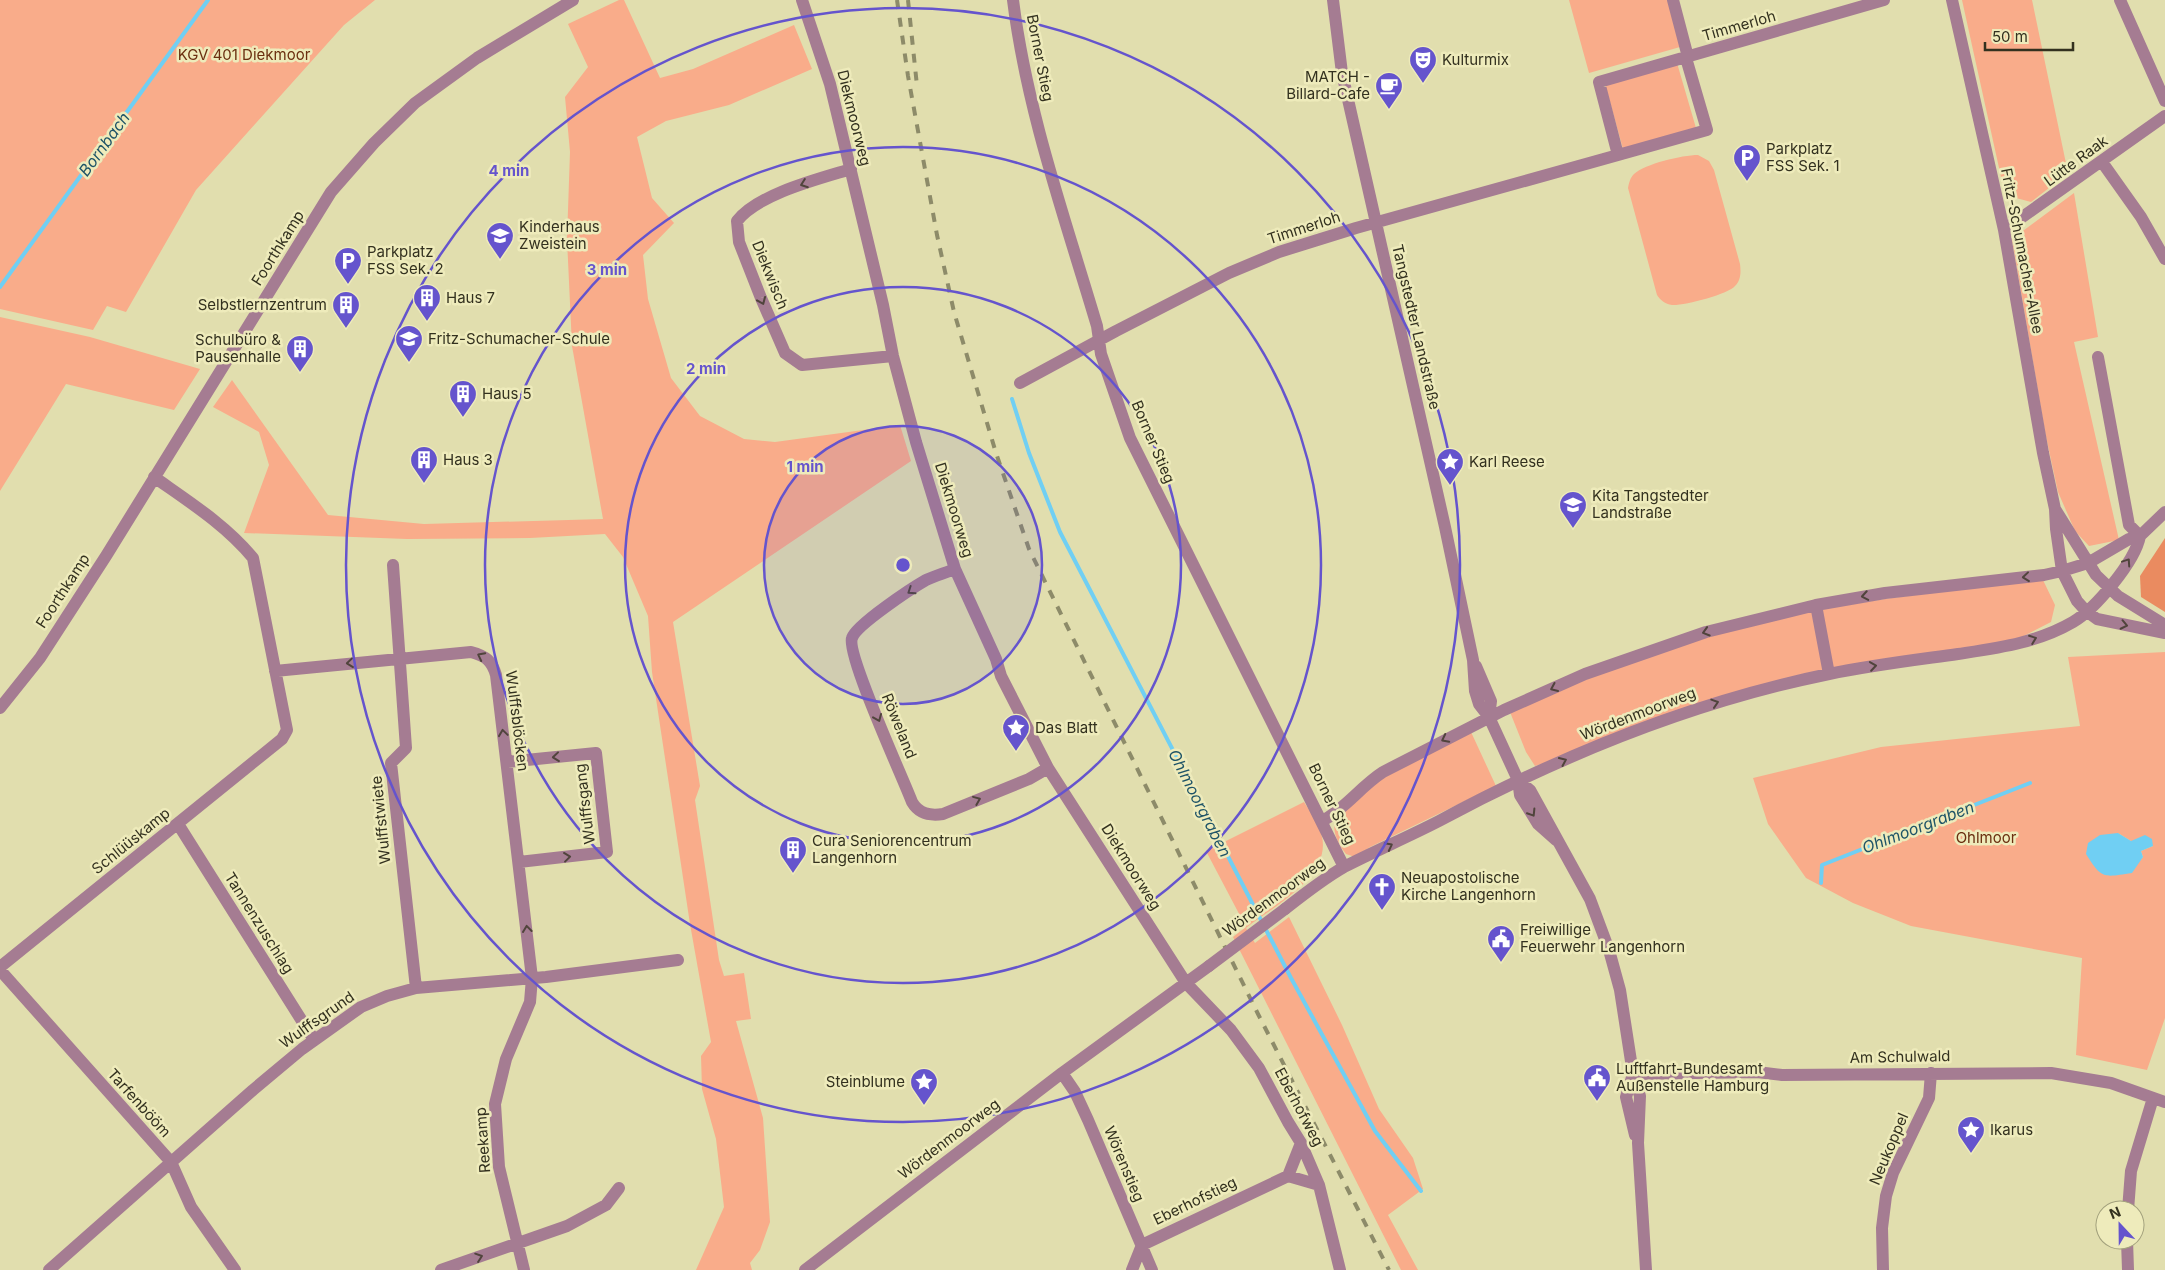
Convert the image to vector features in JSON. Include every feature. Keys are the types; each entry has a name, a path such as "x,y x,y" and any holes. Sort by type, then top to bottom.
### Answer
{"street":[{"name":"Foorthkamp","path":"0,708 40,658 331,192 415,103 477,58 573,0"},
{"name":"Diekmoorweg","path":"802,0 830,84 883,305 893,356 916,442 955,569 996,659 1001,676 1048,768 1186,983"},
{"name":"Borner Stieg","path":"1013,0 1021,56 1034,113 1097,326 1101,354 1130,438 1344,867"},
{"name":"Tangstedter Landstraße","path":"1333,0 1342,73 1445,527 1472,660 1486,686 1491,701 1489,717 1518,780 1530,790 1548,819 1556,840 1590,899 1609,950 1623,1006 1633,1074 1626,1097 1638,1143 1646,1270"},
{"name":"Timmerloh","path":"1020,383 1099,339 1242,268 1308,242 1707,130 1673,0"},
{"name":"Timmerloh","path":"1618,155 1599,82 1884,0"},
{"name":"Fritz-Schumacher-Allee","path":"1952,0 2004,230 2042,453 2055,510 2056,536 2068,569 2067,585 2086,611"},
{"path":"2120,0 2165,101"},
{"name":"Lütte Raak","path":"2004,230 2165,116"},
{"path":"2102,162 2141,217 2165,260"},
{"name":"Diekwisch","path":"850,169 760,202 745,211 737,221 739,242 760,298 785,353 802,365 893,356"},
{"path":"2098,356 2129,525 2140,536"},
{"path":"154,477 206,514 244,547 253,558 275,671"},
{"name":"Fritz-Schumacher-Allee","path":"2055,510 2096,575 2108,588 2165,625"},
{"path":"1322,821 1333,815 1365,784 1383,772 1489,717 1585,674 1700,634 1816,605 1885,593 2044,575 2068,569 2088,563 2129,539 2140,536 2165,512"},
{"name":"Wördenmoorweg","path":"805,1270 1062,1073 1323,880 1344,867 1518,780 1656,722 1742,694 1829,674 2015,646 2074,622 2108,588 2138,546 2140,536"},
{"name":"Wulffstwiete","path":"393,565 398,658 406,748 391,763 416,988"},
{"name":"Röweland","path":"955,569 926,580 882,610 856,630 851,640 852,651 864,684 912,802 917,809 924,813 943,814 1029,779 1048,768"},
{"path":"1816,605 1829,674"},
{"path":"2086,611 2097,619 2165,633"},
{"name":"Wulffsblöcken","path":"275,671 471,652 484,656 493,665 496,675 507,762 532,978"},
{"name":"Schlüüskamp","path":"0,969 282,739 287,730 275,671"},
{"name":"Wulffsgang","path":"507,762 596,753 607,852 519,862"},
{"name":"Tannenzuschlag","path":"178,824 314,1040"},
{"name":"Wulffsgrund","path":"49,1270 252,1090 314,1040 361,1007 387,996 416,988 532,978 678,960"},
{"name":"Tarfenbööm","path":"0,969 171,1162 191,1207 235,1270"},
{"name":"Reekamp","path":"524,1270 497,1158 495,1104 506,1059 530,1002 532,978"},
{"name":"Eberhofweg","path":"1186,983 1231,1030 1259,1068 1301,1143 1319,1185 1340,1270"},
{"name":"Am Schulwald","path":"1633,1074 1721,1072 1757,1072 1782,1075 2051,1073 2094,1079 2159,1100"},
{"name":"Wörenstieg","path":"1062,1073 1075,1092 1088,1120 1152,1270"},
{"name":"Neukoppel","path":"1883,1270 1882,1228 1886,1196 1893,1173 1929,1098 1931,1073"},
{"path":"2129,1200 2131,1171 2159,1100"},
{"path":"1301,1143 1288,1176 1319,1185"},
{"name":"Eberhofstieg","path":"1142,1245 1288,1176"},
{"path":"441,1270 567,1226 606,1205 619,1188"},
{"path":"1132,1270 1142,1245"},
{"path":"2128,1250 2128,1270"}],"green space":[{"name":"KGV 401 Diekmoor","path":"0,0 375,0 344,25 196,190 126,312 107,306 93,330 0,309"},
{"path":"619,0 624,0 660,78 693,69 794,25 812,69 729,105 666,121 637,137 652,198 674,223 643,255 648,299 671,378 700,416 744,439 775,442 900,425 911,461 673,622 700,786 695,800 719,960 724,976 744,973 751,1019 736,1021 763,1118 770,1222 760,1250 750,1263 752,1270 696,1270 724,1207 716,1139 702,1089 701,1056 711,1042 690,924 652,672 648,616 623,557 605,534 530,538 407,539 244,533 269,465 259,432 213,407 232,380 328,515 424,524 603,519 572,346 567,239 570,152 565,97 588,67 568,24"},
{"path":"1569,0 1668,0 1680,47 1589,73"},
{"path":"1962,0 2032,0 2068,173 2031,202 2005,195"},
{"path":"1677,63 1696,128 1623,149 1605,84"},
{"path":"1698,155 1709,161 1714,170 1740,264 1740,276 1735,286 1715,296 1695,302 1672,305 1663,302 1657,295 1628,188 1633,176 1639,170 1674,158"},
{"path":"2074,193 2098,337 2074,342 2119,540 2089,546 2075,531 2058,492 2045,432 2012,239"},
{"path":"0,317 90,337 200,369 174,410 66,384 0,491"},
{"path":"2043,580 2055,605 2051,622 2014,641 1841,666 1535,766 1526,752 1510,712 1617,667 1691,642 1766,621 1834,607 1893,598"},
{"name":"Ohlmoor","path":"2165,652 2165,1018 2147,1070 2076,1055 2082,958 1911,926 1853,903 1806,878 1768,824 1753,778 1881,747 2080,726 2068,657","holes":["2118,833 2131,841 2153,846 2141,851 2143,857 2138,863"]},
{"path":"1471,732 1496,786 1370,847 1355,857 1346,854 1340,846 1335,831 1334,826 1337,816 1375,782"},
{"path":"1304,802 1321,832 1322,851 1318,865 1298,889 1246,928 1255,943 1289,917 1342,1025 1379,1109 1413,1158 1423,1189 1388,1215 1418,1270 1401,1270 1233,937 1246,927 1206,851"}],"shaded area":[{"path":"2165,538 2165,612 2141,597 2140,576"}],"water":[{"path":"2118,833 2131,841 2145,835 2152,839 2153,846 2141,851 2143,857 2132,873 2104,875 2096,868 2086,854 2088,843 2100,835"}],"waterway":[{"name":"Bornbach","path":"0,287 208,0"},
{"name":"Ohlmoorgraben","path":"1012,399 1029,453 1060,532 1291,978 1375,1131 1421,1191"},
{"name":"Ohlmoorgraben","path":"1821,883 1822,865 2030,783"}],"railway":[{"path":"897,0 908,76 937,235 954,312 996,453 1029,549 1258,1014 1389,1270"},
{"path":"908,0 917,86"}],"place":[{"name":"Kulturmix","path":"1423,84"},
{"name":"MATCH - Billard-Cafe","path":"1389,110"},
{"name":"Parkplatz FSS Sek. 1","path":"1747,182"},
{"name":"Kinderhaus Zweistein","path":"500,260"},
{"name":"Parkplatz FSS Sek. 2","path":"348,285"},
{"name":"Haus 7","path":"427,322"},
{"name":"Selbstlernzentrum","path":"346,329"},
{"name":"Fritz-Schumacher-Schule","path":"409,363"},
{"name":"Schulbüro & Pausenhalle","path":"300,373"},
{"name":"Haus 5","path":"463,418"},
{"name":"Haus 3","path":"424,484"},
{"name":"Karl Reese","path":"1450,486"},
{"name":"Kita Tangstedter Landstraße","path":"1573,529"},
{"name":"Das Blatt","path":"1016,752"},
{"name":"Cura Seniorencentrum Langenhorn","path":"793,874"},
{"name":"Neuapostolische Kirche Langenhorn","path":"1382,911"},
{"name":"Freiwillige Feuerwehr Langenhorn","path":"1501,963"},
{"name":"Luftfahrt-Bundesamt Außenstelle Hamburg","path":"1597,1102"},
{"name":"Steinblume","path":"924,1106"},
{"name":"Ikarus","path":"1971,1154"}]}
